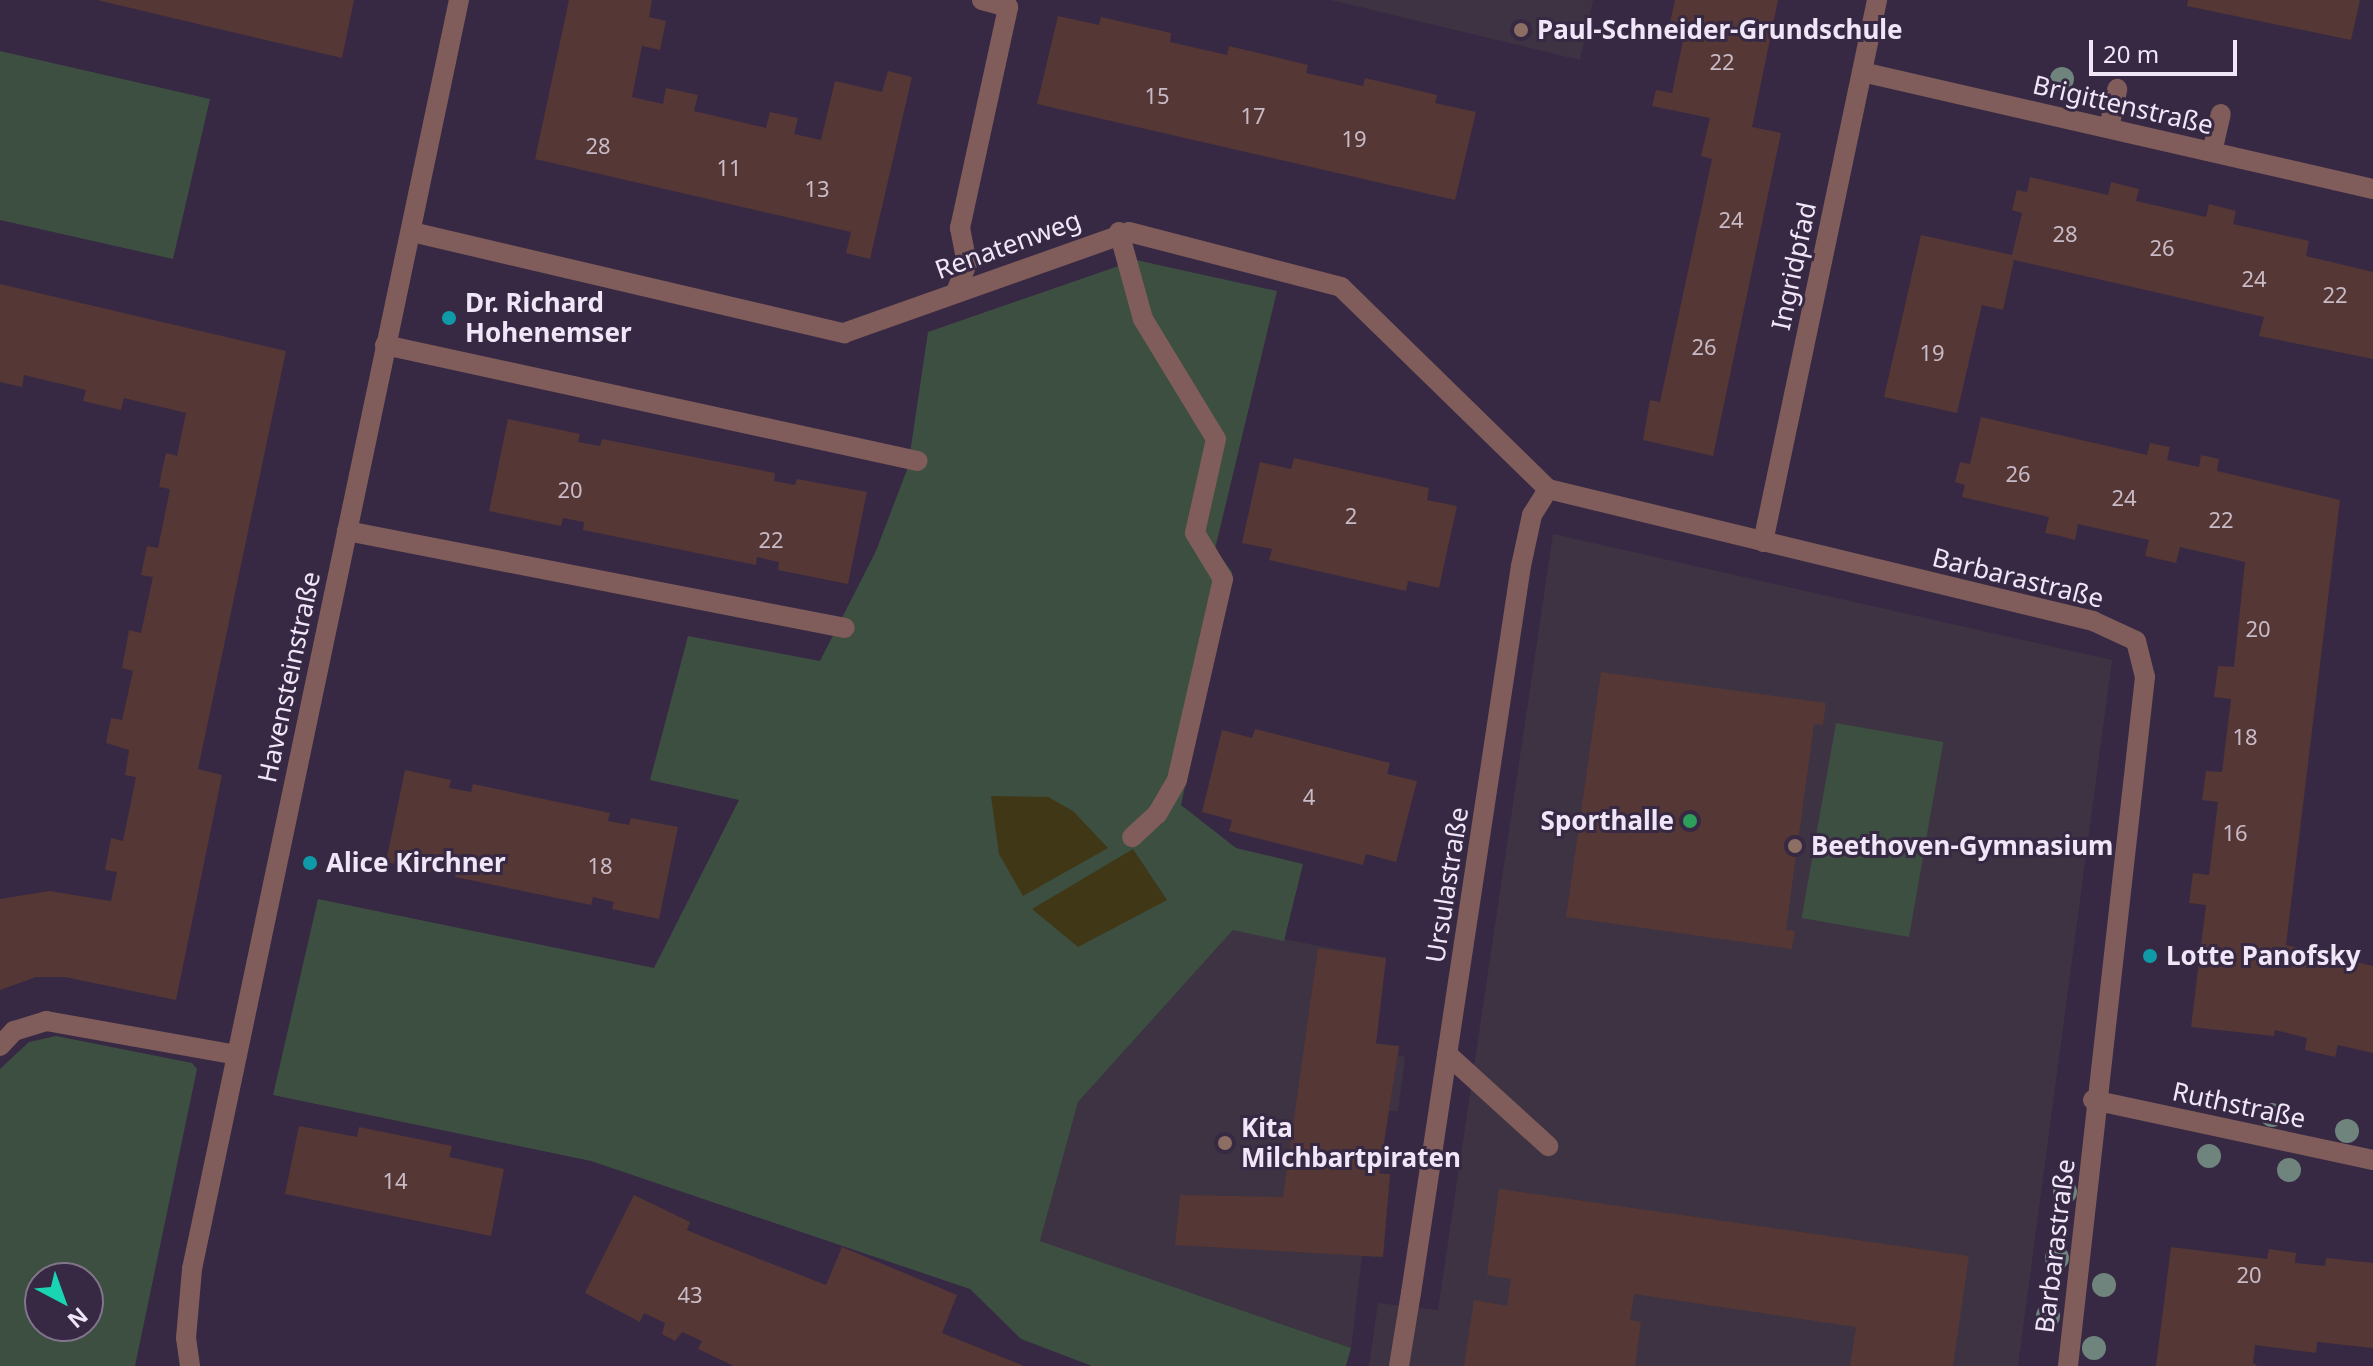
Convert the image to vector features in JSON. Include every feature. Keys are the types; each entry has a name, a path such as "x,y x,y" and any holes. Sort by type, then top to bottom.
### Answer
{"street":[{"name":"Havensteinstraße","path":"190,1366 186,1338 192,1269 459,0"},
{"path":"956,292 967,264 960,228 1008,7 982,0"},
{"name":"Ingridpfad","path":"1763,542 1877,0"},
{"name":"Brigittenstraße","path":"1862,72 2373,189"},
{"path":"2109,128 2117,89"},
{"path":"2212,152 2221,114"},
{"name":"Renatenweg","path":"412,232 844,333 1119,232 1341,287 1548,489"},
{"path":"1119,232 1143,319 1216,439 1195,533 1223,579 1177,780 1157,814 1132,837"},
{"path":"385,345 918,461"},
{"name":"Barbarastraße","path":"1548,489 2093,621 2136,641 2145,677 2093,1100 2093,1166 2068,1366"},
{"name":"Ursulastraße","path":"1399,1366 1521,566 1532,515 1548,489"},
{"path":"347,531 845,628"},
{"path":"0,1046 14,1031 46,1021 237,1055"},
{"path":"1447,1054 1548,1146"},
{"name":"Ruthstraße","path":"2093,1100 2373,1160"}],"shaded area":[{"name":"Paul-Schneider-Grundschule","path":"1331,0 1593,0 1580,60"},
{"name":"Beethoven-Gymnasium","path":"1553,534 2112,660 2018,1366 1369,1366 1378,1303 1438,1310"},
{"name":"Kita Milchbartpiraten","path":"1233,930 1386,958 1376,1043 1399,1046 1398,1055 1405,1057 1398,1111 1389,1111 1379,1173 1390,1174 1383,1257 1362,1256 1351,1348 1040,1241 1078,1102"}],"green space":[{"path":"0,51 210,99 173,259 0,220"},
{"path":"1136,260 1277,291 1215,549 1232,572 1181,805 1236,848 1303,864 1284,941 1233,930 1078,1102 1040,1241 1351,1348 1346,1366 1092,1366 1021,1339 970,1289 591,1161 273,1095 318,899 654,968 739,800 650,780 688,636 820,661 876,551 908,467 928,332"},
{"path":"1836,723 1943,742 1909,937 1802,918"},
{"path":"56,1036 192,1063 197,1069 135,1366 0,1366 0,1069 29,1042"}],"sand":[{"path":"991,796 1048,797 1073,811 1108,848 1023,896 999,854"},
{"path":"1133,849 1167,900 1078,947 1032,909"}],"building":[{"path":"97,0 354,0 342,58"},
{"path":"569,0 652,0 649,17 666,21 660,50 642,46 632,97 663,104 666,88 698,95 694,111 766,128 770,112 798,118 794,134 821,140 835,81 882,92 888,71 912,77 870,259 846,253 851,232 535,159"},
{"path":"1675,0 1778,0 1752,127 1781,133 1713,456 1643,440 1650,400 1660,402 1712,159 1701,156 1710,118 1652,106 1656,90 1672,93 1685,31 1669,28"},
{"path":"2188,0 2360,0 2351,40 2187,6"},
{"path":"1058,16 1099,25 1101,17 1171,33 1170,42 1227,55 1229,46 1308,65 1306,73 1363,86 1365,78 1437,95 1435,103 1476,112 1455,200 1037,104"},
{"path":"2030,177 2108,195 2111,182 2139,189 2136,201 2206,217 2209,204 2236,211 2233,224 2309,241 2306,256 2373,272 2373,359 2259,336 2264,317 2014,260 2003,310 1982,305 1957,413 1884,397 1921,235 2012,255 2022,213 2012,210 2017,190 2027,192"},
{"path":"0,284 286,351 198,769 222,775 176,1000 65,977 36,977 0,990 0,899 49,891 111,901 117,872 105,870 111,838 123,841 136,777 125,775 129,750 106,743 111,718 122,720 133,671 122,668 129,630 141,633 153,577 141,575 147,546 158,548 170,489 159,487 162,470 166,453 177,456 186,413 124,398 121,410 83,401 86,390 24,375 22,387 0,382"},
{"path":"1981,417 2147,455 2150,443 2170,447 2167,460 2199,467 2201,455 2219,459 2217,471 2340,500 2286,945 2373,966 2373,1053 2338,1045 2335,1057 2305,1050 2307,1038 2275,1030 2274,1036 2191,1027 2206,905 2189,903 2193,873 2209,875 2218,802 2202,800 2206,771 2222,772 2231,699 2214,697 2218,666 2234,667 2245,562 2180,547 2176,563 2145,556 2149,540 2078,524 2075,540 2045,533 2049,517 1962,497 1965,485 1955,482 1960,462 1970,464"},
{"path":"508,419 580,434 578,442 600,446 602,439 775,473 774,481 795,485 797,479 867,492 848,584 778,570 779,562 757,557 756,565 583,530 584,522 563,518 561,526 489,511"},
{"path":"1294,458 1429,488 1427,500 1457,506 1439,588 1408,581 1406,591 1269,560 1272,549 1242,543 1260,462 1291,469"},
{"name":"Sporthalle","path":"1601,672 1826,703 1823,725 1814,724 1786,930 1795,931 1792,949 1566,917"},
{"path":"1255,729 1390,763 1387,774 1417,781 1396,862 1366,854 1363,865 1229,831 1232,820 1202,812 1222,730 1252,738"},
{"path":"405,770 451,780 449,788 471,792 473,784 610,813 608,821 629,825 631,818 678,827 659,919 612,909 614,902 593,897 591,905 455,877 456,868 434,863 432,872 386,862"},
{"path":"1318,948 1386,958 1376,1044 1399,1046 1379,1174 1390,1174 1383,1257 1175,1245 1180,1195 1283,1197"},
{"path":"299,1126 357,1137 359,1127 452,1146 449,1157 504,1169 491,1236 285,1194"},
{"path":"1499,1189 1969,1256 1953,1366 1850,1366 1856,1327 1634,1294 1630,1320 1641,1322 1635,1366 1464,1366 1474,1300 1507,1306 1511,1279 1487,1275"},
{"path":"634,1195 690,1222 687,1230 826,1285 842,1247 957,1295 942,1333 1024,1366 734,1366 698,1349 702,1341 682,1332 675,1341 662,1334 665,1323 644,1313 640,1322 585,1293"},
{"path":"2171,1247 2267,1259 2269,1249 2296,1253 2295,1263 2325,1266 2326,1258 2373,1263 2373,1348 2317,1342 2316,1353 2255,1345 2253,1363 2258,1366 2156,1366"}],"place":[{"name":"Paul-Schneider-Grundschule","path":"1521,30"},
{"name":"Dr. Richard Hohenemser","path":"449,318"},
{"name":"Sporthalle","path":"1690,821"},
{"name":"Beethoven-Gymnasium","path":"1795,846"},
{"name":"Alice Kirchner","path":"310,863"},
{"name":"Lotte Panofsky","path":"2150,956"},
{"name":"Kita Milchbartpiraten","path":"1225,1143"}]}
